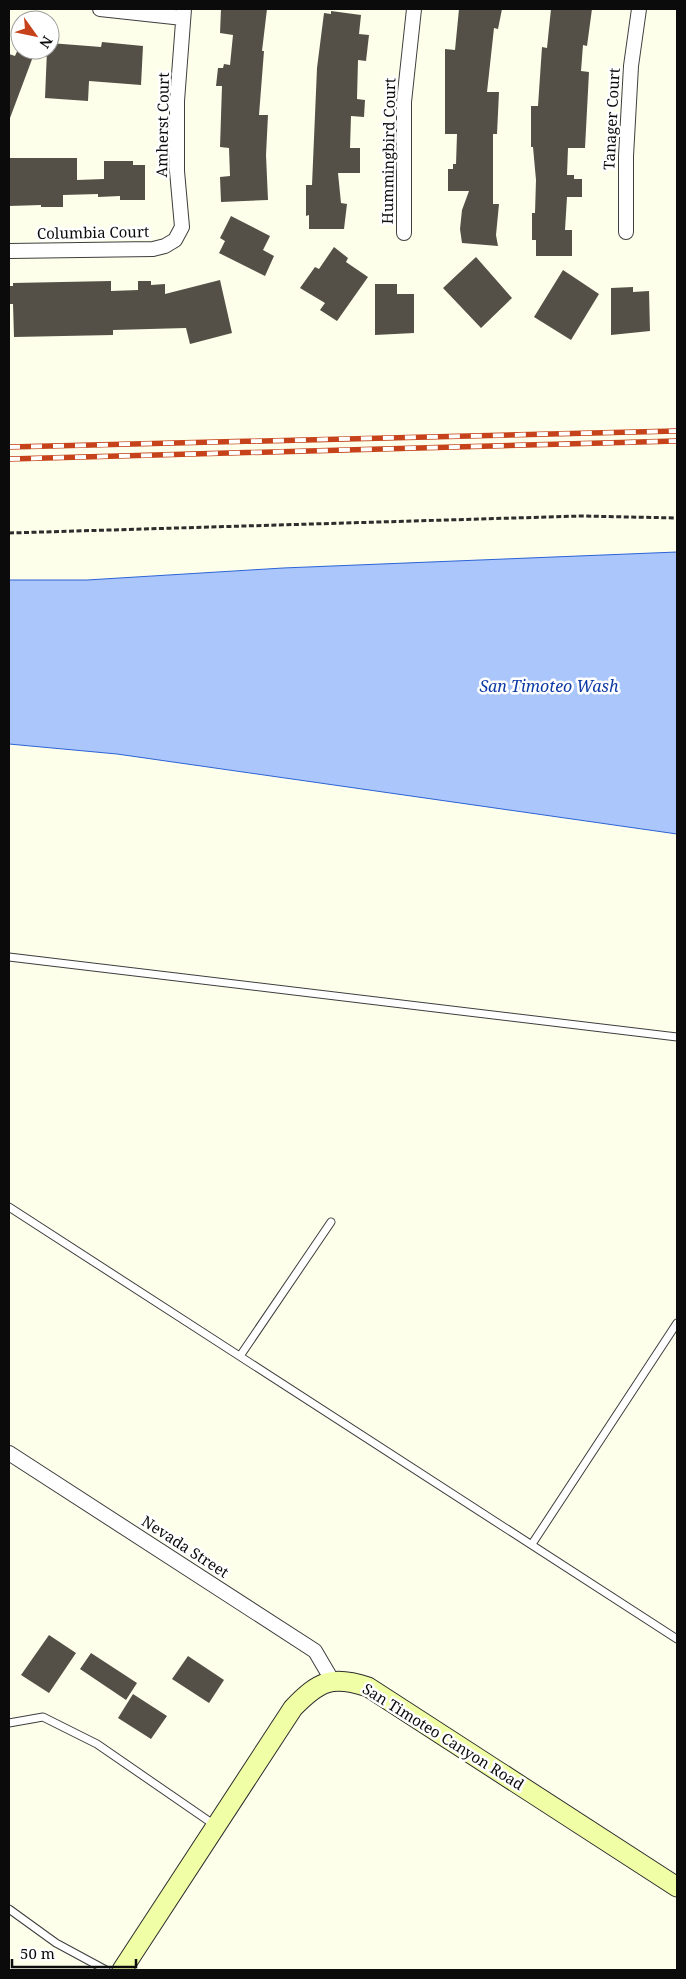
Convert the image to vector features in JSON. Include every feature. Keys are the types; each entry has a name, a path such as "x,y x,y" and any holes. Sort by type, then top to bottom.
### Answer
{"main road":[{"path":"122,1970 293,1708 307,1694 332,1680"},
{"name":"San Timoteo Canyon Road","path":"332,1680 352,1682 368,1687 677,1887"}],"street":[{"path":"100,9 183,13"},
{"name":"Hummingbird Court","path":"404,233 404,102 414,9"},
{"name":"Tanager Court","path":"626,232 626,156 631,66 639,9"},
{"name":"Amherst Court","path":"175,240 182,227 177,171 178,101 183,13"},
{"name":"Columbia Court","path":"9,251 153,249 166,246 175,240"},
{"name":"Nevada Street","path":"9,1453 316,1651 332,1680"}],"lane":[{"path":"9,957 677,1037"},
{"path":"9,1207 677,1639"},
{"path":"240,1356 331,1222"},
{"path":"532,1544 677,1323"},
{"path":"9,1723 43,1716 97,1744 216,1826"},
{"path":"9,1909 56,1943 106,1970"}],"path":[{"path":"9,533 581,516 677,518"}],"water":[{"name":"San Timoteo Wash","path":"677,552 677,834 117,754 9,744 9,580 87,580 283,568"}],"building":[{"path":"221,9 267,9 262,51 264,51 259,115 268,115 266,155 268,200 221,202 220,177 230,176 229,148 220,147 222,86 216,86 218,68 223,68 224,64 230,65 233,35 220,33"},
{"path":"459,9 502,9 498,29 494,28 487,92 499,92 497,134 493,134 493,204 499,204 496,235 498,246 462,243 460,229 462,210 469,191 448,191 448,169 453,169 453,164 456,164 457,134 445,134 445,49 455,50"},
{"path":"551,9 592,9 587,46 583,45 581,71 589,72 585,148 568,148 567,175 574,175 574,179 582,179 582,197 567,197 565,230 572,230 572,256 536,256 536,240 532,240 532,213 535,213 536,180 533,147 531,147 531,106 538,106 542,47 547,48"},
{"path":"331,11 361,15 359,34 369,35 366,61 358,60 357,99 365,100 364,117 351,116 350,148 360,148 360,173 338,173 341,203 347,204 344,229 309,229 309,215 306,216 306,185 312,185 317,68 324,13 331,14"},
{"path":"102,42 143,46 141,85 89,81 88,101 45,98 47,60 60,60 60,44 101,47"},
{"path":"9,54 10,60 32,60 10,118 9,118"},
{"path":"9,158 77,158 77,180 104,179 104,161 133,161 133,165 145,165 145,200 120,200 120,196 98,197 98,194 63,195 63,207 41,207 41,205 9,206"},
{"path":"231,216 270,236 263,250 274,256 265,276 219,253 225,241 220,238"},
{"path":"334,247 348,258 346,262 368,277 337,321 320,310 325,303 300,288 315,267 319,269"},
{"path":"476,257 512,298 481,328 443,288"},
{"path":"563,270 599,294 571,340 534,317"},
{"path":"220,280 232,333 190,344 186,328 113,330 113,335 14,337 13,304 9,304 9,286 13,286 13,283 111,281 111,291 138,290 138,281 151,281 151,285 165,284 165,294"},
{"path":"375,284 397,284 397,294 414,294 414,333 375,335"},
{"path":"633,287 633,292 649,291 650,331 611,335 611,288"},
{"path":"49,1635 76,1653 49,1693 21,1675"},
{"path":"91,1653 137,1683 126,1700 80,1669"},
{"path":"188,1656 224,1680 209,1703 172,1679"},
{"path":"133,1694 167,1716 151,1739 118,1718"}],"railway":[{"path":"9,447 677,431"},
{"path":"9,459 677,441"}]}
